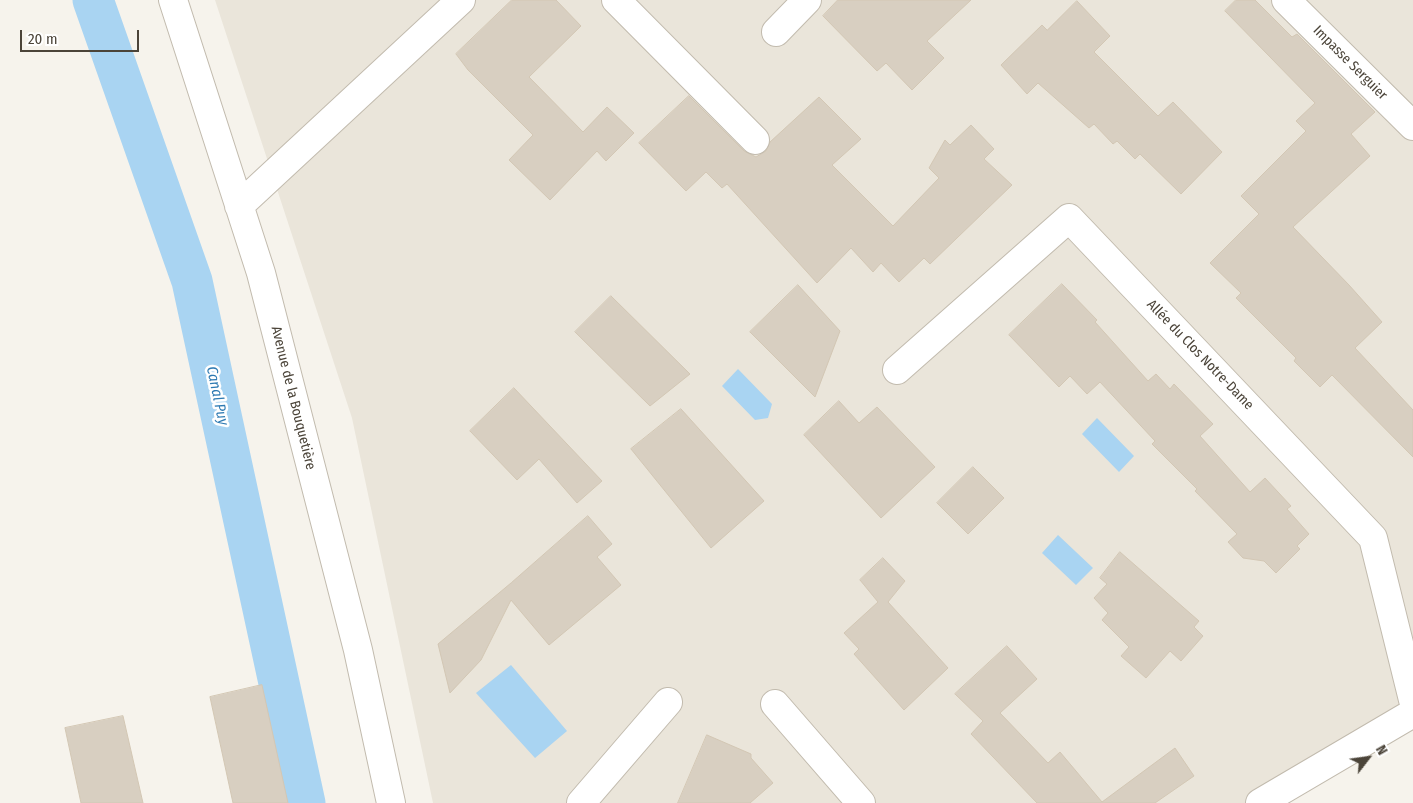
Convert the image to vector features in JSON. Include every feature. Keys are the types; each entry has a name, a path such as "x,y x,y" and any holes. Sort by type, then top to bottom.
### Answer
{"street":[{"name":"Avenue de la Bouquetière","path":"173,0 261,273 358,650 391,803"},
{"path":"239,206 461,0"},
{"path":"616,0 755,140"},
{"path":"776,32 807,0"},
{"name":"Impasse Serguier","path":"1286,0 1413,126"},
{"name":"Allée du Clos Notre-Dame","path":"897,370 1069,218 1373,538 1413,700"},
{"path":"581,803 668,702"},
{"path":"776,704 861,803"},
{"path":"1260,803 1413,713"}],"shaded area":[{"path":"215,0 1413,0 1413,698 1248,803 433,803 352,418"}],"water":[{"path":"738,369 772,404 768,418 755,420 722,386"},
{"path":"1097,418 1134,456 1119,472 1082,434"},
{"path":"1058,535 1093,568 1076,585 1042,553"},
{"path":"511,665 567,731 535,758 476,693"}],"building":[{"path":"512,0 556,0 581,26 529,77 583,132 607,107 634,133 606,161 597,151 550,200 509,160 533,135 468,70 456,54"},
{"path":"838,0 971,0 927,41 944,58 912,90 886,63 877,71 823,16"},
{"path":"1236,0 1255,0 1292,37 1297,34 1375,112 1351,134 1370,156 1293,227 1382,322 1355,348 1413,410 1413,457 1332,375 1320,387 1294,361 1296,358 1236,298 1241,293 1210,263 1259,214 1241,196 1306,131 1296,121 1315,103 1225,11"},
{"path":"1077,1 1110,36 1094,52 1158,116 1173,102 1222,152 1181,194 1140,154 1135,159 1117,141 1113,144 1094,124 1089,128 1038,83 1027,94 1001,65 1042,25 1047,30"},
{"path":"689,96 744,151 756,157 766,151 770,142 819,97 861,139 832,165 893,226 939,178 929,168 945,140 950,145 971,125 994,149 984,159 1012,185 930,264 924,258 899,282 881,263 873,272 851,248 817,283 727,184 722,188 706,172 686,191 639,143"},
{"path":"1062,284 1097,320 1095,322 1148,381 1156,374 1170,389 1174,384 1213,424 1200,436 1250,492 1265,478 1291,506 1287,509 1309,534 1297,546 1300,549 1276,573 1264,561 1243,558 1228,542 1237,534 1195,491 1197,489 1152,444 1155,441 1100,382 1087,394 1070,376 1059,387 1009,335"},
{"path":"798,285 840,331 815,397 750,332"},
{"path":"611,296 690,374 650,406 575,332"},
{"path":"514,388 602,481 577,503 539,459 517,480 470,431"},
{"path":"839,401 859,423 877,407 935,467 881,518 804,435"},
{"path":"681,409 764,501 711,548 631,449"},
{"path":"973,467 1004,498 968,534 937,503"},
{"path":"588,516 612,544 597,557 621,585 549,645 511,600 481,660 450,693 438,644"},
{"path":"1120,552 1199,621 1194,627 1203,636 1181,661 1170,651 1146,678 1121,656 1129,647 1102,620 1108,613 1094,598 1107,584 1100,578"},
{"path":"883,558 905,581 888,602 948,668 904,710 854,654 859,649 844,633 878,602 860,580"},
{"path":"1007,646 1037,679 1000,713 1048,763 1060,752 1102,802 1175,748 1194,776 1155,803 1037,803 971,734 983,721 955,694"},
{"path":"262,685 288,803 233,803 210,697"},
{"path":"123,716 143,803 81,803 65,728"},
{"path":"707,735 751,754 751,758 773,783 750,803 678,803"}],"waterway":[{"name":"Canal Puy","path":"93,0 192,281 305,803"}]}
